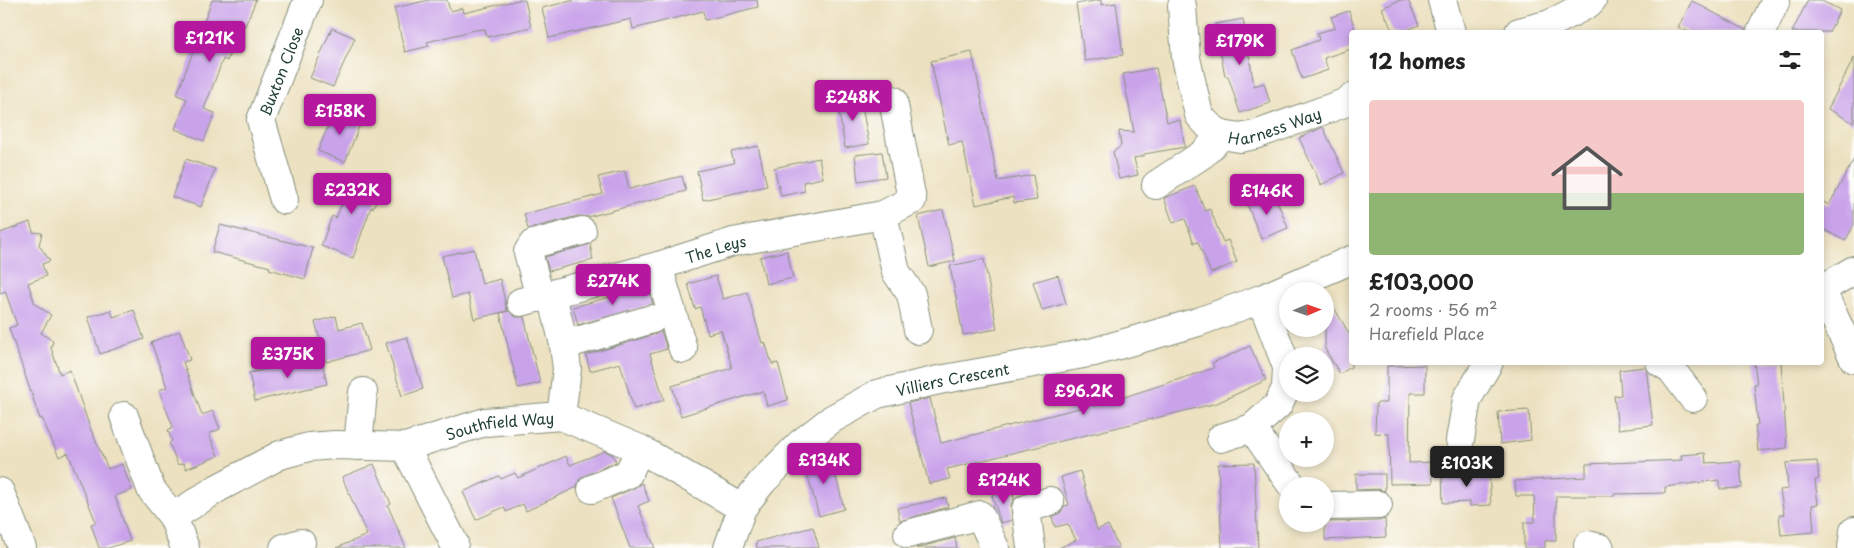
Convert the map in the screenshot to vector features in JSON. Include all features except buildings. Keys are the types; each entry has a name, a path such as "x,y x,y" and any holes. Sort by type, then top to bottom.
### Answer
{"street":[{"name":"Buxton Close","path":"284,200 261,120 308,0"},
{"path":"1442,0 1450,30"},
{"path":"1527,30 1550,24 1592,0"},
{"name":"Harness Way","path":"1182,6 1186,58 1199,115 1209,126 1222,135 1240,138 1255,135 1349,103"},
{"name":"The Leys","path":"538,298 658,266 733,242 883,215 912,200 893,100"},
{"path":"1156,185 1203,154 1222,135"},
{"path":"883,215 896,272 911,294 918,330"},
{"path":"561,416 567,369 564,345 538,298 528,252 533,244 582,231"},
{"name":"Villiers Crescent","path":"728,548 742,508 762,482 801,442 832,419 877,394 938,380 1094,352 1198,322 1261,299 1349,261"},
{"path":"658,266 683,349"},
{"path":"1824,287 1854,270"},
{"path":"1824,295 1854,359"},
{"path":"1222,438 1252,428 1278,405 1286,388 1287,367 1261,299"},
{"path":"564,345 652,319"},
{"path":"1460,440 1467,399 1488,365"},
{"path":"1665,365 1671,369 1694,398"},
{"path":"358,446 363,392"},
{"path":"124,416 150,489 173,517 185,548"},
{"name":"Southfield Way","path":"173,517 218,488 280,456 309,447 406,447 485,422 561,416 640,449 742,508"},
{"path":"1252,428 1286,477"},
{"path":"406,447 454,543"},
{"path":"592,489 628,474 640,449"},
{"path":"0,492 22,548"},
{"path":"1031,548 1026,509 1050,501"},
{"path":"1334,506 1378,505"},
{"path":"908,534 980,515 995,548"}]}
